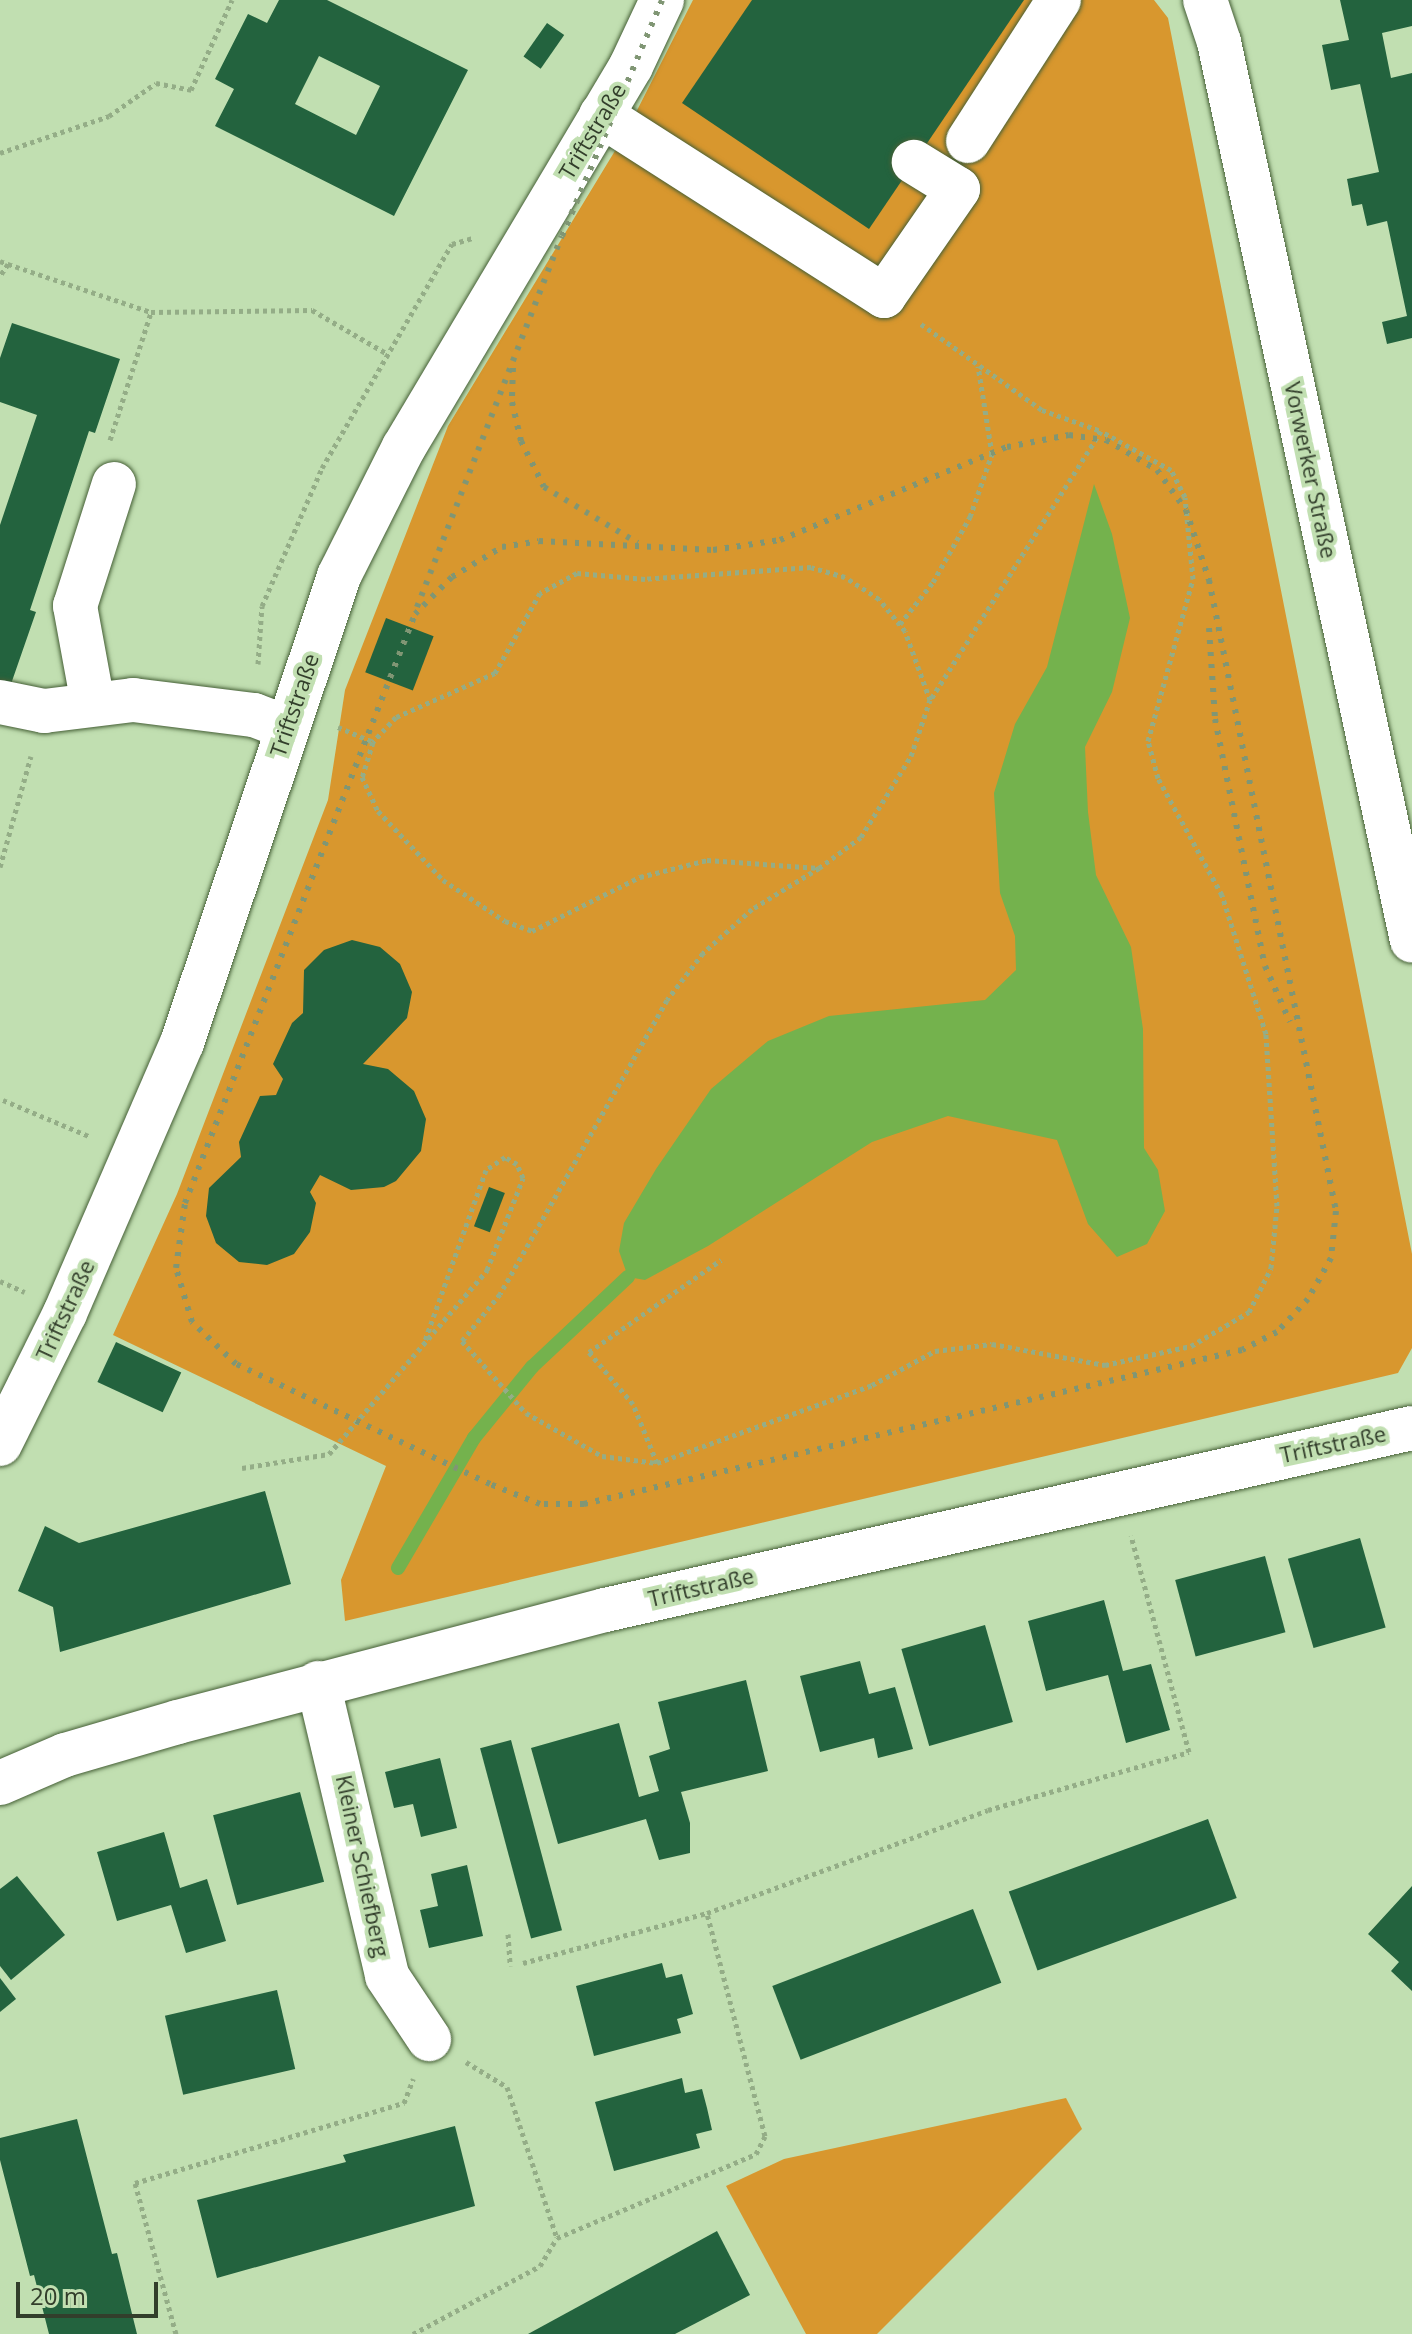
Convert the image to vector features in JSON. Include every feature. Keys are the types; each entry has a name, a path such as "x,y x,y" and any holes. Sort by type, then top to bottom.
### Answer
{"street":[{"name":"Triftstraße","path":"0,1444 65,1313 182,1043 241,876 289,718 339,576 404,447 601,115 662,0"},
{"path":"968,141 1059,0"},
{"name":"Vorwerker Straße","path":"1205,0 1219,42 1412,941"},
{"path":"601,115 884,296 958,189 914,162"},
{"path":"93,704 75,606 114,484"},
{"path":"0,702 44,711 133,700 289,718"},
{"name":"Triftstraße","path":"0,1783 65,1755 318,1683 620,1606 1119,1490 1412,1428"},
{"name":"Kleiner Schiefberg","path":"318,1683 387,1976 429,2039"}],"path":[{"path":"0,153 109,116 156,83 191,90 232,0"},
{"path":"0,261 151,312 312,310 386,353"},
{"path":"0,276 8,264"},
{"path":"884,296 1042,410 1101,431 1171,470 1185,497 1193,579 1148,741 1158,778 1222,895 1266,1034 1277,1206 1271,1268 1249,1312 1191,1346 1105,1365 992,1344 935,1351 872,1385 657,1463 602,1456 526,1413 462,1341 516,1267 667,1000 703,953 752,909 819,868 861,837 911,756 930,700 1101,431"},
{"path":"114,484 106,455 151,312"},
{"path":"900,624 933,582 970,517 992,454 978,366"},
{"path":"819,868 707,860 640,877 532,931 505,921 443,880 378,811 362,777 373,742 396,717 495,673 540,593 577,573 645,579 811,567 845,577 879,599 900,624 930,700"},
{"path":"0,867 44,711"},
{"path":"289,718 373,742"},
{"path":"1,1102 99,1141"},
{"path":"242,1468 329,1454 487,1270 523,1178 517,1164 505,1157 486,1170 424,1343"},
{"path":"657,1463 633,1404 589,1352 721,1260"},
{"path":"0,1281 28,1294"},
{"path":"523,1963 707,1913 988,1810 1189,1752 1119,1490"},
{"path":"413,2334 540,2266 557,2238 728,2169 756,2154 765,2136 707,1913"},
{"path":"508,1934 510,1966"},
{"path":"176,2334 135,2183 404,2103 429,2039 507,2087 557,2238"}],"shaded area":[{"path":"693,0 1154,0 1168,18 1412,1254 1412,1348 1398,1373 345,1621 341,1580 386,1466 113,1335 177,1194 328,800 345,690 448,426 624,136"},
{"path":"1094,484 1112,534 1130,618 1112,692 1085,747 1088,812 1096,875 1131,947 1143,1029 1144,1148 1158,1170 1165,1211 1147,1244 1117,1257 1088,1224 1057,1140 948,1116 872,1142 708,1246 645,1280 628,1277 619,1251 624,1223 656,1169 711,1089 768,1041 829,1016 985,1000 1016,970 1015,936 1000,893 994,793 1015,724 1047,667"},
{"path":"1066,2098 1082,2129 877,2334 806,2334 726,2186 784,2159"}],"building":[{"path":"279,0 327,0 468,70 394,216 215,126 234,89 215,79 248,14 267,23","holes":["319,56 380,86 356,135 295,104"]},
{"path":"752,0 1024,0 869,229 682,103"},
{"path":"1340,0 1412,0 1412,26 1382,33 1391,78 1412,73 1412,338 1387,344 1382,322 1407,316 1387,221 1367,226 1362,204 1352,206 1347,179 1379,172 1360,84 1331,90 1322,45 1349,40"},
{"path":"547,23 564,35 541,69 523,57"},
{"path":"12,323 120,359 95,433 89,431 30,610 36,612 11,684 0,680 0,525 37,415 0,402 0,358"},
{"path":"386,618 434,636 413,690 365,672"},
{"path":"352,940 380,947 400,964 412,992 407,1018 363,1064 388,1069 414,1091 426,1119 421,1151 396,1181 384,1187 351,1190 320,1175 310,1192 316,1203 310,1232 294,1254 267,1265 239,1262 216,1243 206,1216 209,1188 241,1157 239,1142 260,1096 276,1095 283,1079 273,1064 292,1023 303,1013 304,970 324,950"},
{"path":"489,1187 505,1193 490,1232 474,1226"},
{"path":"116,1342 181,1372 163,1412 97,1382"},
{"path":"265,1491 291,1584 60,1652 53,1607 18,1591 45,1526 79,1543"},
{"path":"1360,1538 1386,1627 1314,1648 1288,1559"},
{"path":"1265,1556 1285,1632 1196,1656 1175,1580"},
{"path":"1104,1600 1123,1671 1151,1664 1170,1730 1126,1743 1108,1675 1046,1691 1028,1621"},
{"path":"985,1625 1013,1722 929,1746 901,1649"},
{"path":"860,1661 869,1694 895,1687 913,1749 878,1758 874,1738 820,1752 800,1676"},
{"path":"746,1680 768,1771 681,1792 690,1823 690,1853 659,1860 646,1819 558,1844 531,1748 619,1723 639,1797 659,1791 649,1756 670,1749 658,1702"},
{"path":"511,1740 562,1930 531,1939 480,1748"},
{"path":"440,1758 457,1828 421,1837 413,1804 394,1808 385,1772"},
{"path":"300,1792 324,1882 237,1905 213,1815"},
{"path":"1208,1819 1237,1898 1038,1970 1009,1892"},
{"path":"164,1832 180,1888 207,1879 226,1941 186,1953 171,1905 117,1921 97,1852"},
{"path":"467,1865 483,1936 429,1948 420,1910 438,1906 431,1874"},
{"path":"17,1876 65,1935 11,1980 0,1966 0,1889"},
{"path":"1412,1886 1412,1991 1391,1971 1399,1962 1368,1934"},
{"path":"973,1909 1001,1983 801,2060 772,1986"},
{"path":"662,1963 666,1978 682,1974 693,2014 677,2019 681,2033 594,2056 576,1986"},
{"path":"0,1978 16,1999 0,2012"},
{"path":"277,1990 295,2069 183,2095 165,2016"},
{"path":"682,2078 685,2093 702,2089 707,2108 712,2130 696,2134 700,2148 614,2171 595,2102"},
{"path":"77,2119 112,2254 117,2253 137,2334 49,2334 34,2275 30,2276 0,2160 0,2138"},
{"path":"455,2126 475,2206 217,2278 197,2200 346,2162 343,2155"},
{"path":"717,2231 750,2295 675,2334 528,2334"}],"waterway":[{"path":"398,1568 474,1438 532,1367 628,1277"}],"railway":[{"path":"417,607 562,236 662,0"},
{"path":"513,368 512,402 521,441 544,487 638,543"},
{"path":"1069,435 1106,440 1157,470 1186,510 1209,580 1336,1211 1331,1258 1308,1299 1277,1332 1242,1350 584,1504 540,1504 490,1484 236,1364 192,1322 176,1268 185,1203 415,614 452,577 502,547 539,541 713,550 780,540 1007,447 1069,435"},
{"path":"1209,628 1215,719 1265,966 1290,1022"}]}
